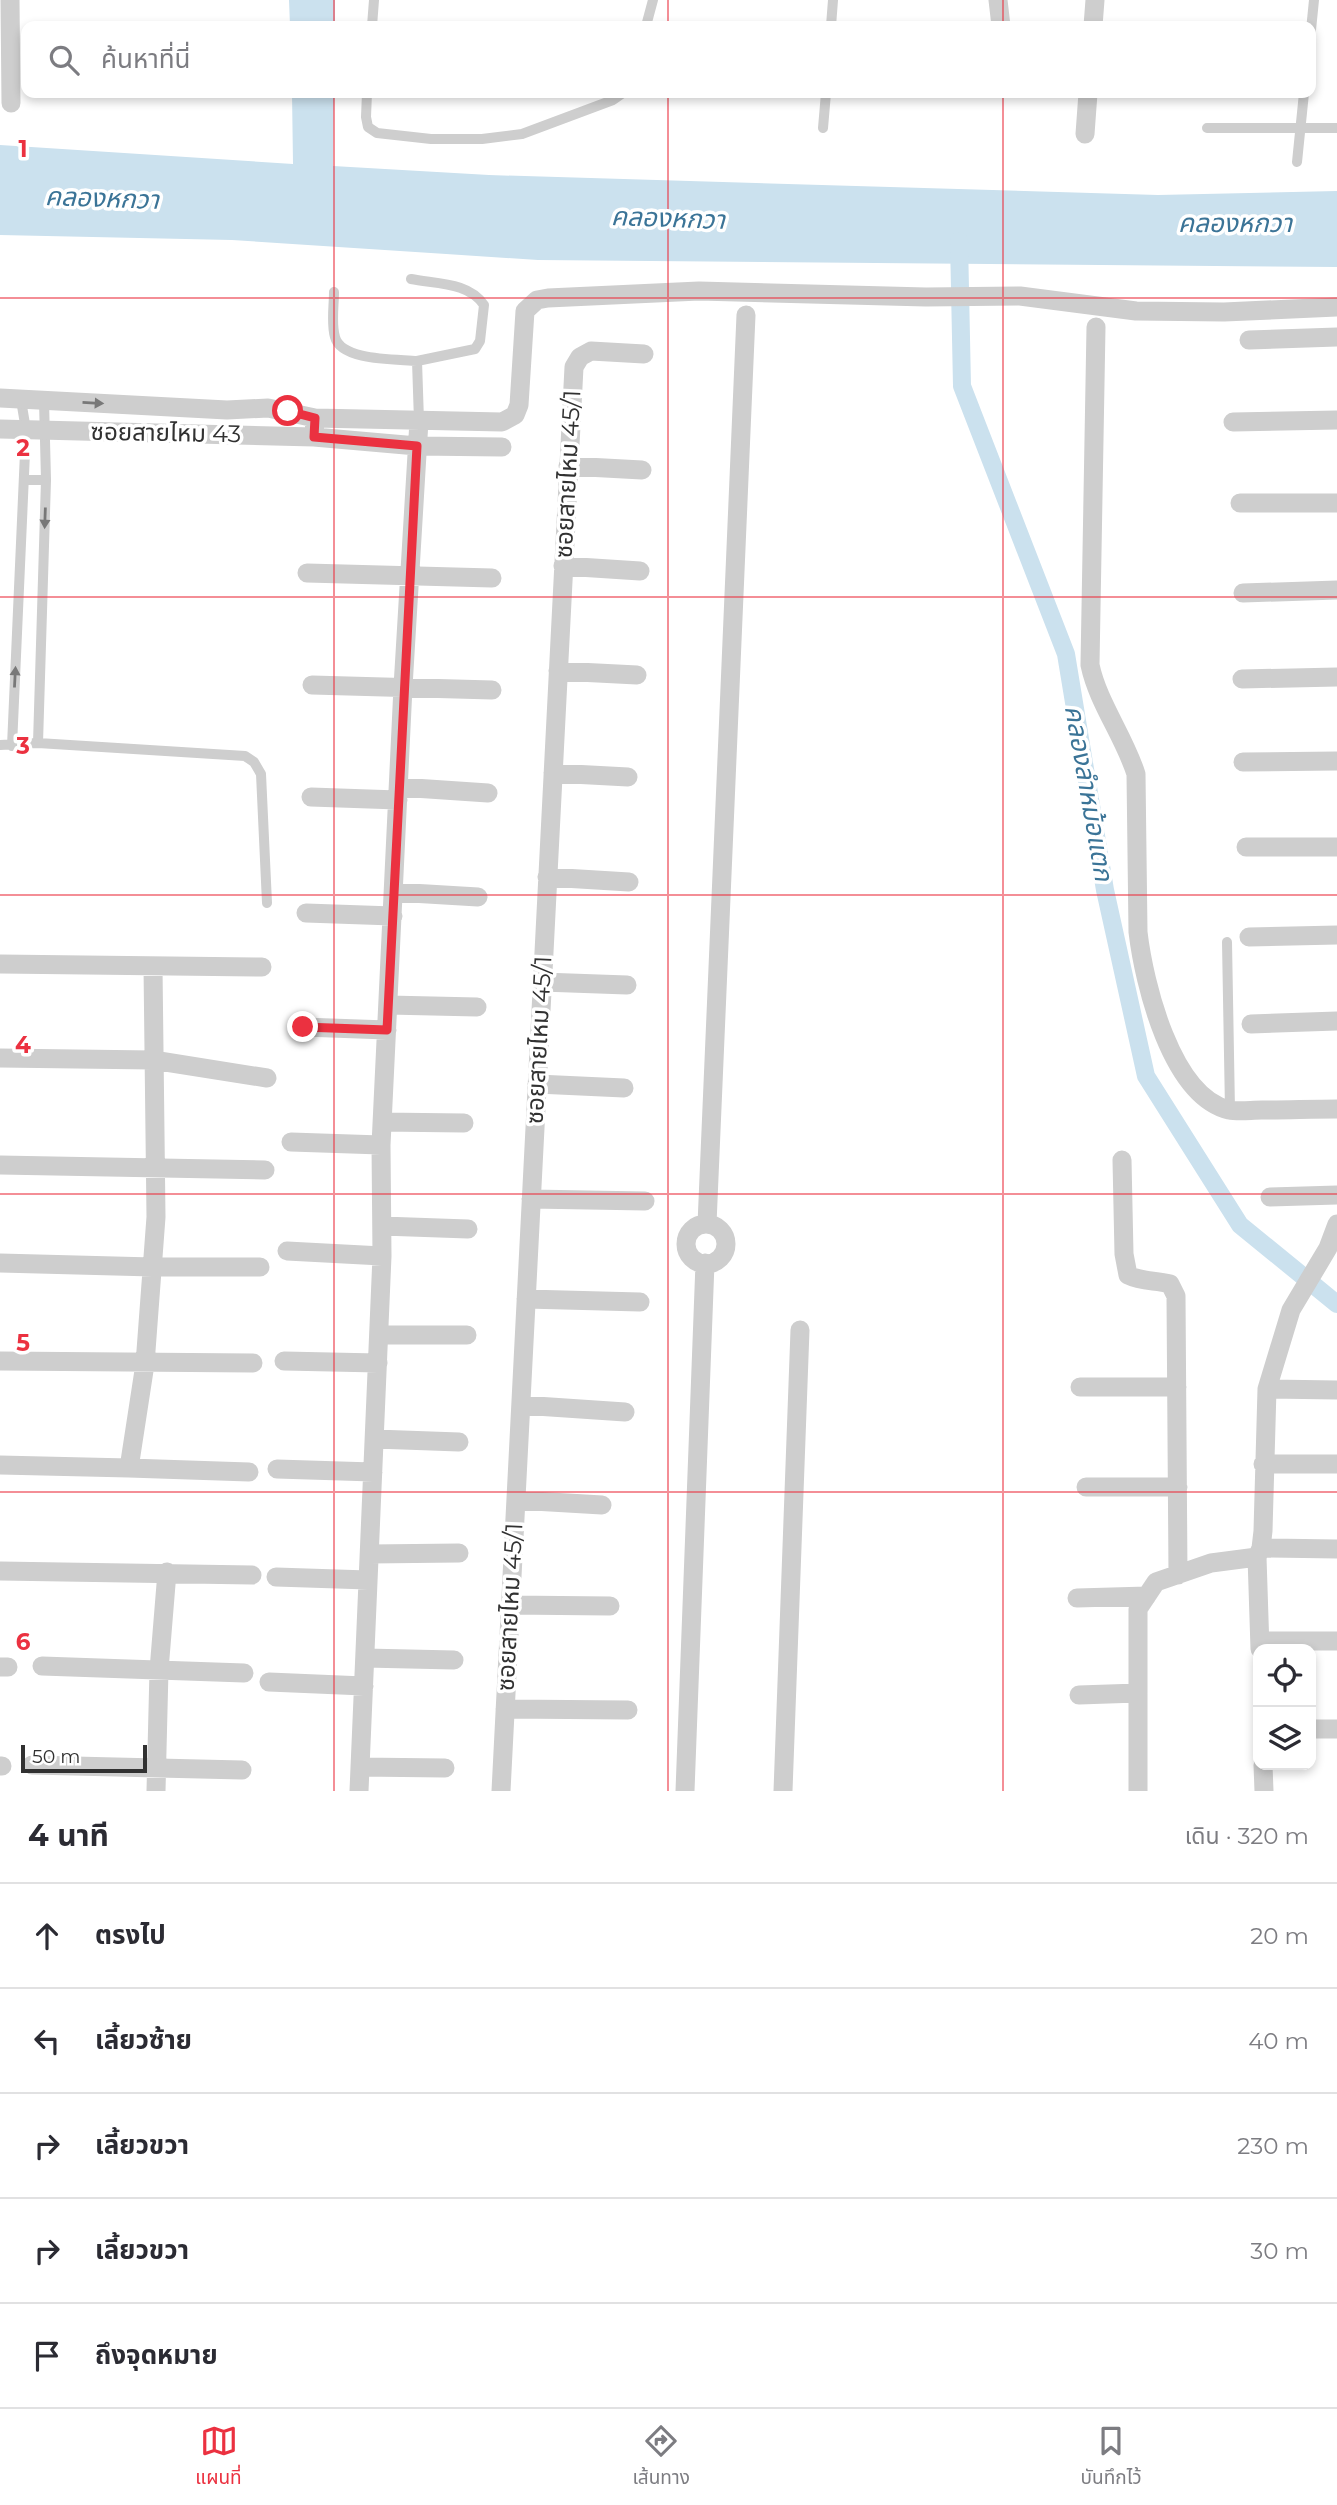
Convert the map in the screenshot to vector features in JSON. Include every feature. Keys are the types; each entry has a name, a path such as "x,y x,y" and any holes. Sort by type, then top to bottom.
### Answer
{"street":[{"path":"10,0 10,103"},
{"path":"998,0 1000,21"},
{"path":"1093,21 1095,0"},
{"path":"1085,134 1088,98"},
{"path":"314,427 419,421 502,422 515,415 519,405 525,311 537,300 699,291 926,297 1020,296 1136,311 1224,312 1337,307"},
{"path":"685,1791 705,1264 688,1253 687,1239 694,1228 707,1223 746,315"},
{"path":"1096,327 1090,665 1093,680 1131,757 1136,774 1138,932 1155,1010 1171,1049 1190,1084 1207,1100 1230,1110 1337,1109"},
{"path":"1250,340 1337,337"},
{"name":"ซอยสายไหม 45/1","path":"501,1791 574,367 580,356 591,352 644,354"},
{"path":"0,398 227,410 268,408 314,427 417,446 502,447"},
{"path":"1233,422 1337,420"},
{"path":"359,1791 382,1256 381,1144 419,421"},
{"name":"ซอยสายไหม 43","path":"0,429 314,427"},
{"path":"568,466 642,470"},
{"path":"1240,503 1337,503"},
{"path":"564,566 640,571"},
{"path":"307,573 492,578"},
{"path":"1244,593 1337,590"},
{"path":"558,671 637,675"},
{"path":"1242,679 1337,677"},
{"path":"312,685 492,690"},
{"path":"1244,762 1337,761"},
{"path":"553,773 628,778"},
{"path":"311,797 488,793"},
{"path":"1246,847 1337,847"},
{"path":"547,877 629,882"},
{"path":"394,892 478,897"},
{"path":"306,913 393,916"},
{"path":"1249,937 1337,935"},
{"path":"0,964 262,967"},
{"path":"129,1468 145,1364 153,1267 157,1169 153,967"},
{"path":"542,982 627,985"},
{"path":"388,1005 477,1007"},
{"path":"1251,1024 1337,1021"},
{"path":"303,1027 387,1030"},
{"path":"0,1058 153,1060 267,1078"},
{"path":"537,1084 624,1088"},
{"path":"382,1122 464,1123"},
{"path":"291,1142 381,1144"},
{"path":"1122,1160 1125,1266 1128,1275 1140,1281 1158,1280 1170,1284 1176,1296 1178,1575"},
{"path":"0,1165 265,1170"},
{"path":"1270,1197 1337,1195"},
{"path":"531,1199 645,1201"},
{"path":"1260,1644 1259,1553 1267,1389 1291,1310 1328,1248 1337,1224"},
{"path":"382,1226 468,1229"},
{"path":"287,1251 382,1256"},
{"path":"0,1262 260,1267"},
{"path":"526,1299 640,1302"},
{"path":"783,1791 800,1330"},
{"path":"379,1335 467,1335"},
{"path":"0,1361 254,1363"},
{"path":"284,1361 378,1363"},
{"path":"1080,1387 1178,1387"},
{"path":"1267,1389 1337,1390"},
{"path":"521,1405 625,1412"},
{"path":"375,1439 459,1442"},
{"path":"1263,1464 1337,1464"},
{"path":"0,1465 249,1472"},
{"path":"277,1469 373,1472"},
{"path":"1086,1487 1178,1487"},
{"path":"516,1500 602,1505"},
{"path":"1138,1791 1138,1609 1157,1583 1211,1563 1259,1553 1337,1549"},
{"path":"370,1554 459,1553"},
{"path":"0,1571 252,1575"},
{"path":"156,1791 159,1670 167,1572"},
{"path":"276,1577 368,1580"},
{"path":"1077,1598 1147,1596"},
{"path":"510,1605 610,1606"},
{"path":"1279,1644 1337,1641"},
{"path":"365,1658 454,1660"},
{"path":"42,1666 244,1673"},
{"path":"269,1682 364,1686"},
{"path":"1079,1695 1138,1693"},
{"path":"505,1709 628,1710"},
{"path":"1316,1729 1337,1729"},
{"path":"32,1765 242,1770"},
{"path":"360,1767 445,1768"},
{"path":"1263,1770 1264,1791"}],"lane":[{"path":"372,21 374,0"},
{"path":"647,21 653,0"},
{"path":"831,21 833,0"},
{"path":"1312,21 1314,0"},
{"path":"368,98 368,127 377,134 431,139 482,139 522,134 616,98"},
{"path":"823,128 826,98"},
{"path":"1297,162 1303,98"},
{"path":"1207,128 1337,128"},
{"path":"334,292 334,336 338,346 354,355 416,361 475,349 480,341 484,305 477,294 467,289 411,279"},
{"path":"416,361 419,421"},
{"path":"21,400 35,430 46,480 38,743"},
{"path":"12,746 24,480 44,401"},
{"path":"24,480 46,480"},
{"path":"0,745 38,743 245,756 254,762 261,774 267,902"},
{"path":"1227,942 1230,1110"}],"water":[{"path":"289,0 335,0 335,21 290,21"},
{"name":"คลองหกวา","path":"292,98 334,98 333,166 489,175 1158,195 1337,191 1337,267 538,260 232,240 0,235 0,145 293,164"}],"waterway":[{"name":"คลองลำหม้อแตก","path":"959,241 962,386 1066,654 1105,890 1146,1076 1240,1225 1337,1304"}],"route":[{"path":"288,411 315,418 314,437 417,446 387,1030 303,1027"}]}
